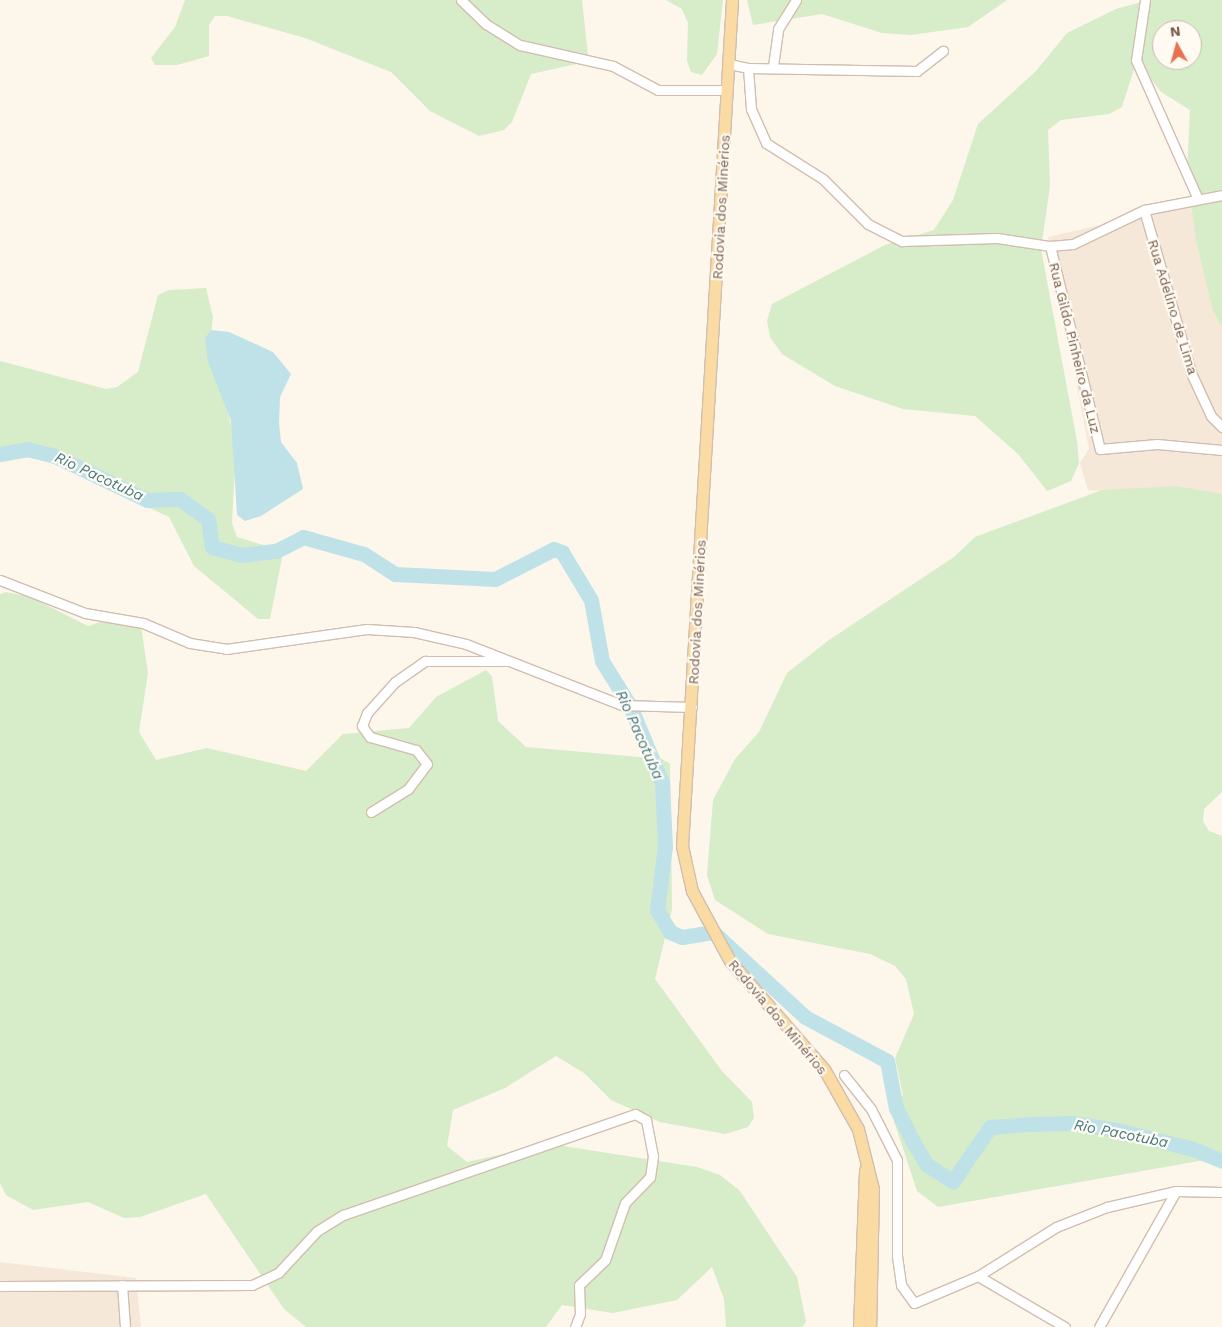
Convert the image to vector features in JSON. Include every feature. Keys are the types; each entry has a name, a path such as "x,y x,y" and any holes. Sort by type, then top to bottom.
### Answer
{"main road":[{"name":"Rodovia dos Minérios","path":"732,0 692,707 682,846 692,891 730,961 824,1070 846,1104 858,1129 866,1168 873,1189 870,1327"},
{"name":"Rodovia dos Minérios","path":"859,1327 866,1168"}],"street":[{"path":"461,0 486,24 520,45 613,66 658,90 727,90"},
{"path":"774,66 778,29 796,0"},
{"path":"1145,0 1136,60 1197,197"},
{"path":"729,64 748,68 774,66 856,74 917,71 943,51"},
{"path":"748,68 751,109 766,143 823,179 868,224 902,241 997,238 1050,246 1073,244 1144,210 1197,197 1222,195"},
{"name":"Rua Adelino de Lima","path":"1144,210 1192,375 1211,416 1222,427"},
{"name":"Rua Gildo Pinheiro da Luz","path":"1050,246 1100,449 1157,444 1222,450"},
{"path":"0,580 85,614 143,623 190,643 226,649 367,629 414,632 508,661 622,705 692,707"},
{"path":"371,812 408,789 427,764 416,750 370,736 362,726 367,713 395,682 425,661 508,661"},
{"path":"844,1075 871,1109 897,1160 897,1256 907,1299 914,1303 978,1276 1056,1227 1107,1206 1176,1191 1222,1192"},
{"path":"0,1286 222,1285 267,1280 317,1231 343,1214 635,1114 646,1120 654,1156 650,1177 625,1202 606,1260 579,1285 580,1314 575,1327"},
{"path":"1099,1327 1176,1191"},
{"path":"978,1276 1065,1327"},
{"path":"122,1285 125,1327"}],"shaded area":[{"path":"1198,203 1222,295 1222,498 1088,490 1080,463 1089,449 1048,237"},
{"path":"0,1262 136,1278 141,1327 0,1327"}],"green space":[{"path":"185,0 582,0 588,55 581,63 531,74 512,122 504,130 479,136 430,111 391,72 305,38 227,16 215,16 209,25 209,56 177,65 155,65 151,58 175,27"},
{"path":"666,0 723,0 717,54 702,75 691,72 687,61 688,23 682,9"},
{"path":"747,0 1007,0 968,27 911,35 882,33 822,14 753,25"},
{"path":"1149,0 1222,0 1222,327 1213,311 1196,240 1187,172 1190,110 1161,92 1141,66 1134,69 1122,107 1109,114 1061,120 1048,130 1050,186 1041,249 1077,441 1079,463 1071,481 1047,491 1019,455 975,416 903,409 835,386 782,354 770,337 767,321 772,304 885,245 934,230 953,200 978,124 1036,71 1067,33 1116,9"},
{"path":"206,288 213,317 210,344 236,444 232,523 237,537 270,547 282,558 270,619 258,619 194,566 169,517 33,454 0,461 0,361 106,389 117,387 138,372 158,295 169,290"},
{"path":"1176,486 1222,494 1222,792 1204,809 1203,821 1209,831 1222,836 1222,1157 938,1207 917,1191 890,1109 903,1095 895,1058 914,1014 906,979 895,966 870,954 768,934 715,900 707,875 713,800 735,759 759,732 787,673 829,640 954,557 975,537 1102,490"},
{"path":"6,592 30,597 88,626 117,617 141,626 148,673 139,732 156,760 207,748 306,771 343,734 409,728 436,697 486,670 492,676 498,721 526,747 662,759 670,764 672,909 655,979 722,1071 752,1102 754,1118 748,1127 725,1134 660,1122 611,1100 584,1073 556,1056 505,1088 453,1110 447,1146 467,1162 539,1146 563,1146 697,1167 720,1175 740,1191 797,1277 806,1322 802,1327 726,1327 724,1299 712,1267 677,1300 613,1313 562,1305 546,1327 306,1327 284,1309 206,1194 140,1217 124,1218 88,1202 33,1210 6,1195 0,1183 0,594"}],"water":[{"path":"211,330 229,332 273,352 291,374 280,397 279,423 281,442 297,463 303,489 261,516 245,521 237,515 231,421 208,362 205,338"}],"waterway":[{"name":"Rio Pacotuba","path":"0,454 27,449 55,456 147,500 180,499 208,519 212,547 241,555 276,551 303,537 364,554 395,574 495,579 554,549 562,552 591,600 602,661 630,706 662,783 665,846 657,910 670,932 682,937 713,932 805,1017 887,1061 896,1108 912,1140 927,1165 953,1181 990,1127 1030,1124 1072,1123 1117,1130 1193,1149 1222,1161"}]}
